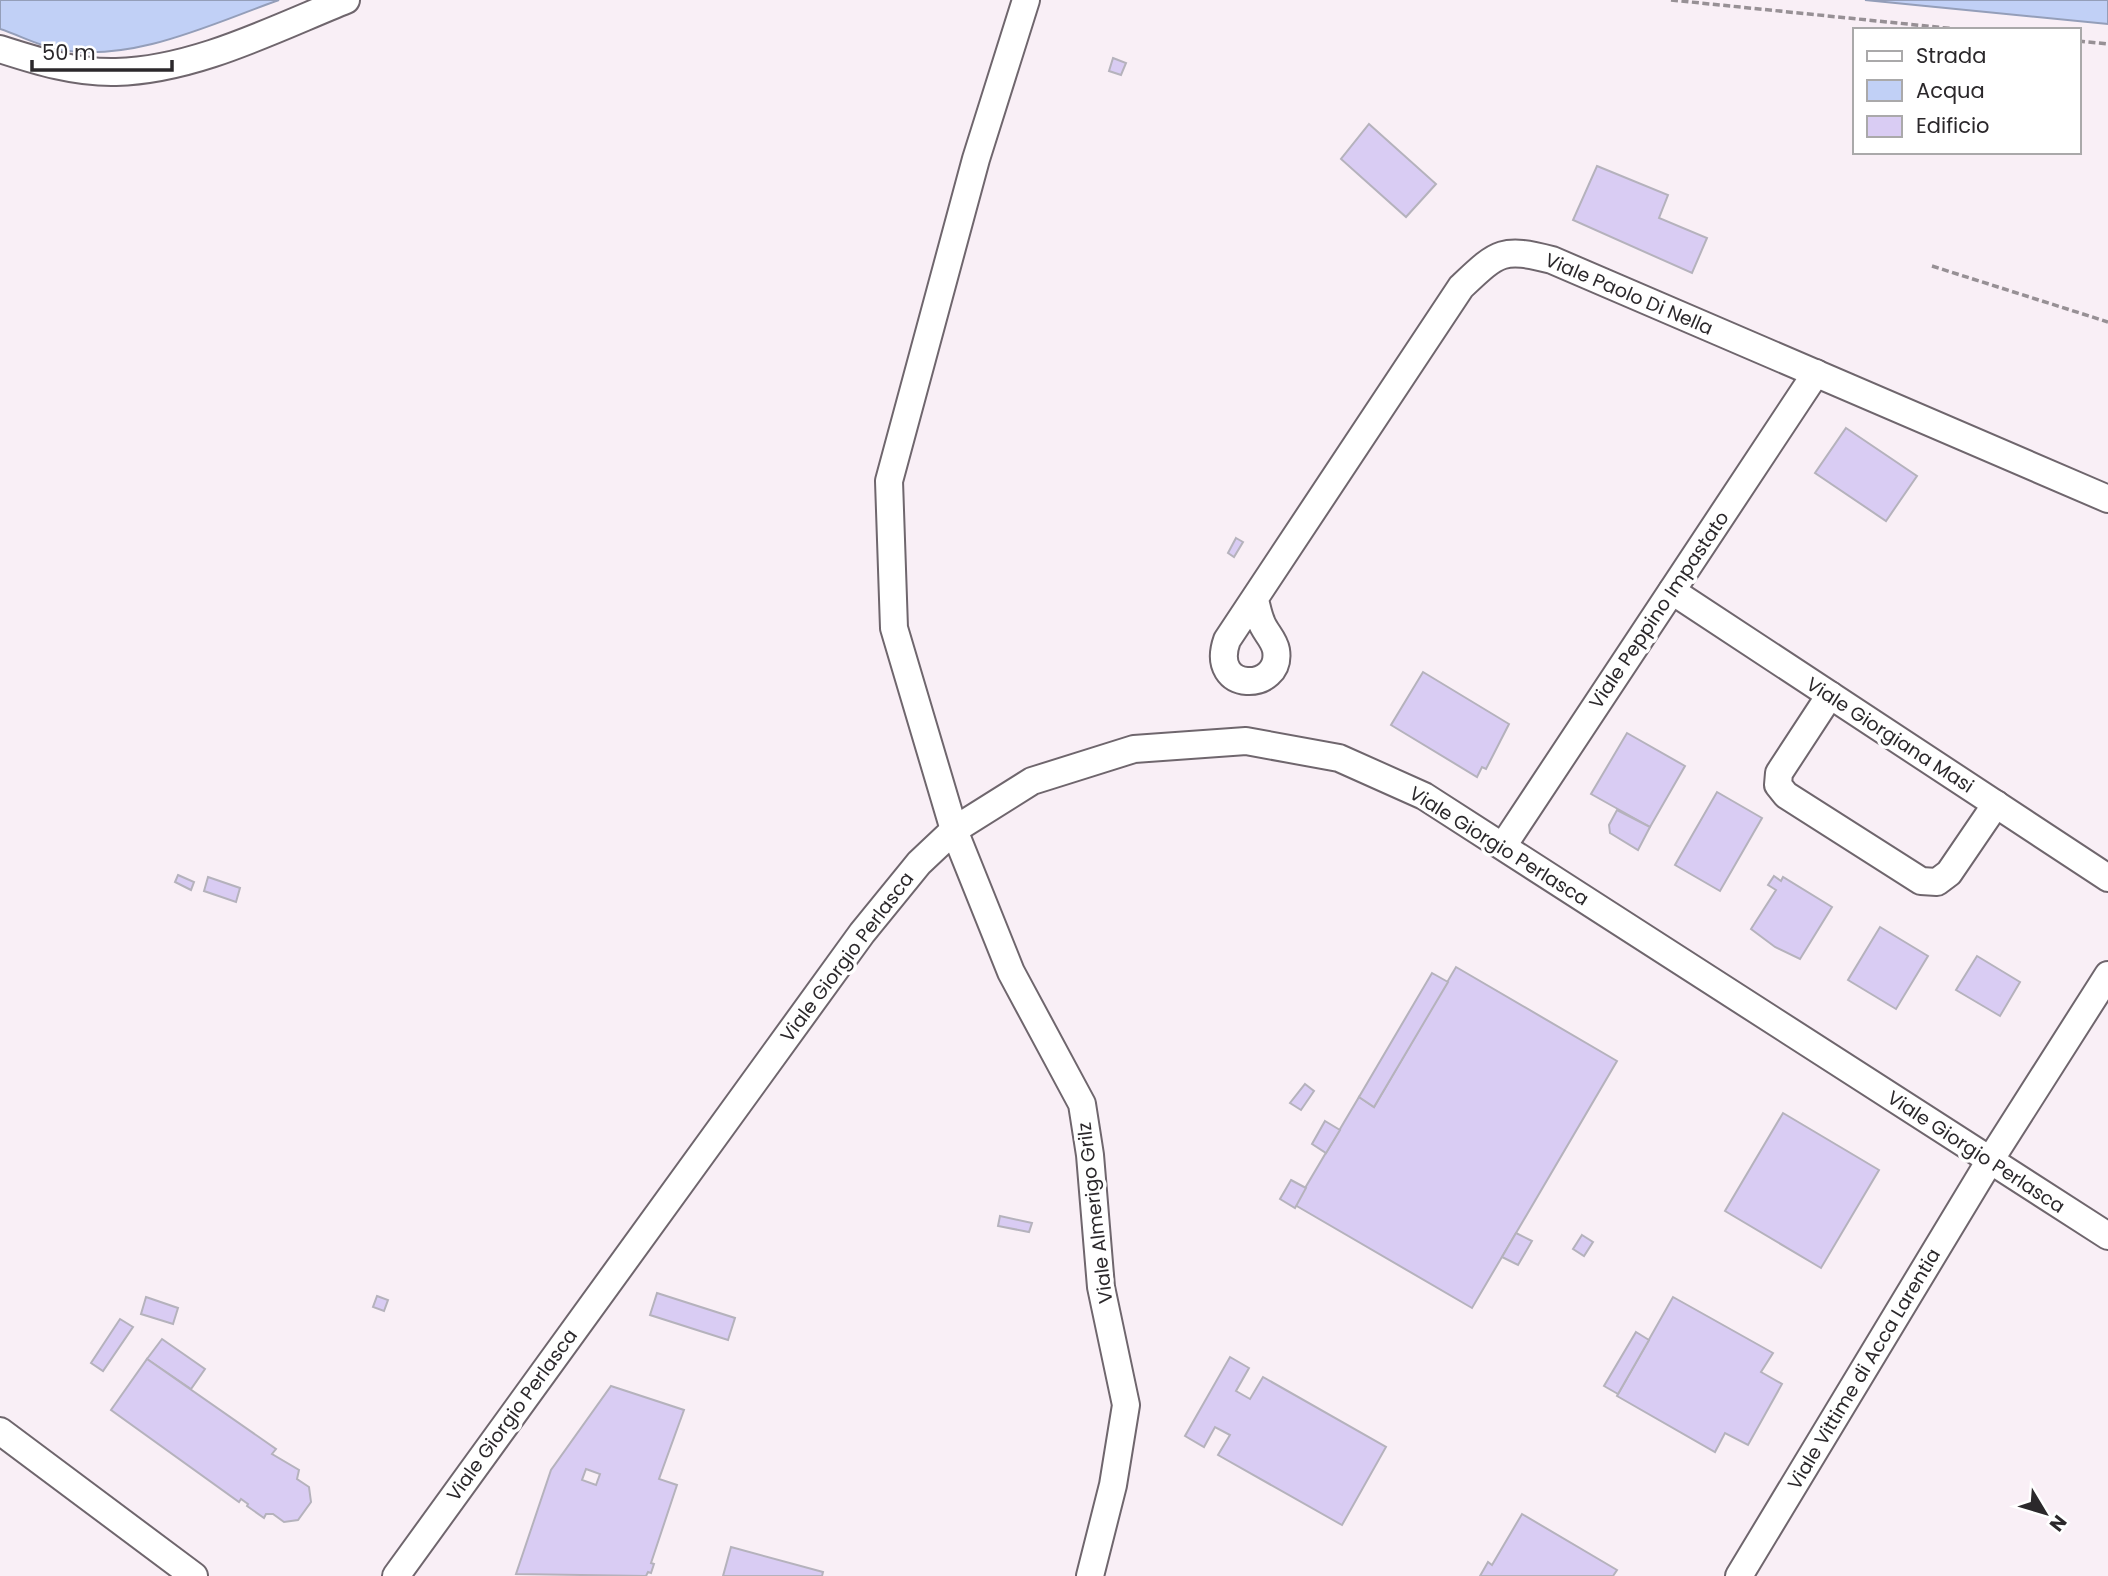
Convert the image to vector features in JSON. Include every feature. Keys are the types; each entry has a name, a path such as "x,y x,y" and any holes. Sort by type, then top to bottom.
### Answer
{"street":[{"path":"0,49 51,65 116,72 180,62 346,0"},
{"name":"Viale Almerigo Grilz","path":"1026,0 976,159 889,481 894,628 954,831 1011,972 1082,1104 1090,1155 1101,1287 1126,1405 1113,1485 1090,1576"},
{"name":"Viale Paolo Di Nella","path":"1255,600 1461,286 1490,260 1518,251 1552,260 2108,499"},
{"name":"Viale Peppino Impastato","path":"1503,846 1816,373"},
{"name":"Viale Giorgiana Masi","path":"1672,591 2108,878"},
{"path":"1830,695 1779,773 1778,785 1786,795 1921,881 1937,882 1949,873 1996,804"},
{"name":"Viale Giorgio Perlasca","path":"396,1576 862,933 919,863 954,831 1032,781 1135,748 1246,741 1339,758 1424,796 1989,1162 2108,1236"},
{"path":"1989,1162 2108,975"},
{"name":"Viale Vittime di Acca Larentia","path":"1739,1576 1989,1162"},
{"path":"0,1432 194,1576"}],"path":[{"path":"1671,0 1946,28"},
{"path":"2080,41 2108,44"},
{"path":"1932,266 2108,322"}],"water":[{"path":"0,0 279,0 172,39 117,51 89,52 53,48 0,29"},
{"path":"1865,0 2108,0 2108,24"}],"building":[{"path":"1113,58 1126,63 1121,75 1109,71"},
{"path":"1369,124 1436,184 1406,217 1341,159"},
{"path":"1597,166 1668,195 1659,218 1707,238 1692,273 1573,220"},
{"path":"1846,428 1917,476 1886,521 1815,473"},
{"path":"1236,538 1243,542 1234,557 1228,553"},
{"path":"1423,672 1509,724 1486,769 1482,767 1477,777 1391,725"},
{"path":"1627,733 1685,766 1650,827 1591,794"},
{"path":"1717,792 1762,818 1720,891 1675,865"},
{"path":"1617,810 1650,827 1638,850 1610,833 1609,825"},
{"path":"178,875 194,882 191,890 175,882"},
{"path":"1774,876 1781,881 1783,877 1832,907 1800,959 1775,947 1751,929 1776,890 1768,885"},
{"path":"208,877 240,888 236,902 204,891"},
{"path":"1880,927 1928,956 1896,1009 1848,980"},
{"path":"1977,956 2020,982 2000,1016 1956,990"},
{"path":"1456,967 1617,1061 1472,1308 1295,1205 1359,1097 1374,1107"},
{"path":"1432,973 1448,982 1374,1107 1359,1097"},
{"path":"1305,1084 1314,1091 1301,1110 1290,1103"},
{"path":"1783,1113 1879,1170 1821,1268 1725,1211"},
{"path":"1325,1121 1340,1130 1326,1153 1312,1144"},
{"path":"1291,1180 1306,1188 1295,1208 1280,1199"},
{"path":"1000,1216 1032,1223 1029,1232 998,1226"},
{"path":"1516,1233 1532,1241 1518,1265 1502,1257"},
{"path":"1582,1235 1593,1242 1584,1256 1573,1249"},
{"path":"657,1293 735,1318 728,1340 650,1315"},
{"path":"377,1296 388,1300 384,1311 373,1307"},
{"path":"146,1297 178,1308 173,1324 141,1314"},
{"path":"1673,1297 1773,1353 1761,1372 1782,1384 1748,1445 1725,1433 1715,1452 1617,1396"},
{"path":"120,1319 133,1327 103,1371 91,1363"},
{"path":"1636,1332 1649,1340 1618,1394 1604,1386"},
{"path":"162,1339 205,1369 191,1389 147,1359"},
{"path":"1230,1357 1249,1368 1236,1391 1250,1399 1263,1377 1386,1447 1342,1525 1218,1455 1230,1435 1215,1427 1204,1447 1185,1436"},
{"path":"147,1359 276,1449 272,1454 299,1470 297,1479 309,1487 311,1502 298,1520 284,1522 273,1514 266,1514 264,1518 241,1499 239,1502 111,1410"},
{"path":"611,1386 684,1410 659,1479 677,1485 651,1563 654,1564 651,1573 648,1572 646,1576 516,1574 551,1470","holes":["586,1469 600,1474 596,1485 582,1480"]},
{"path":"1522,1514 1617,1570 1613,1576 1480,1576 1488,1562 1492,1565"},
{"path":"731,1547 823,1572 822,1576 723,1576"}]}
